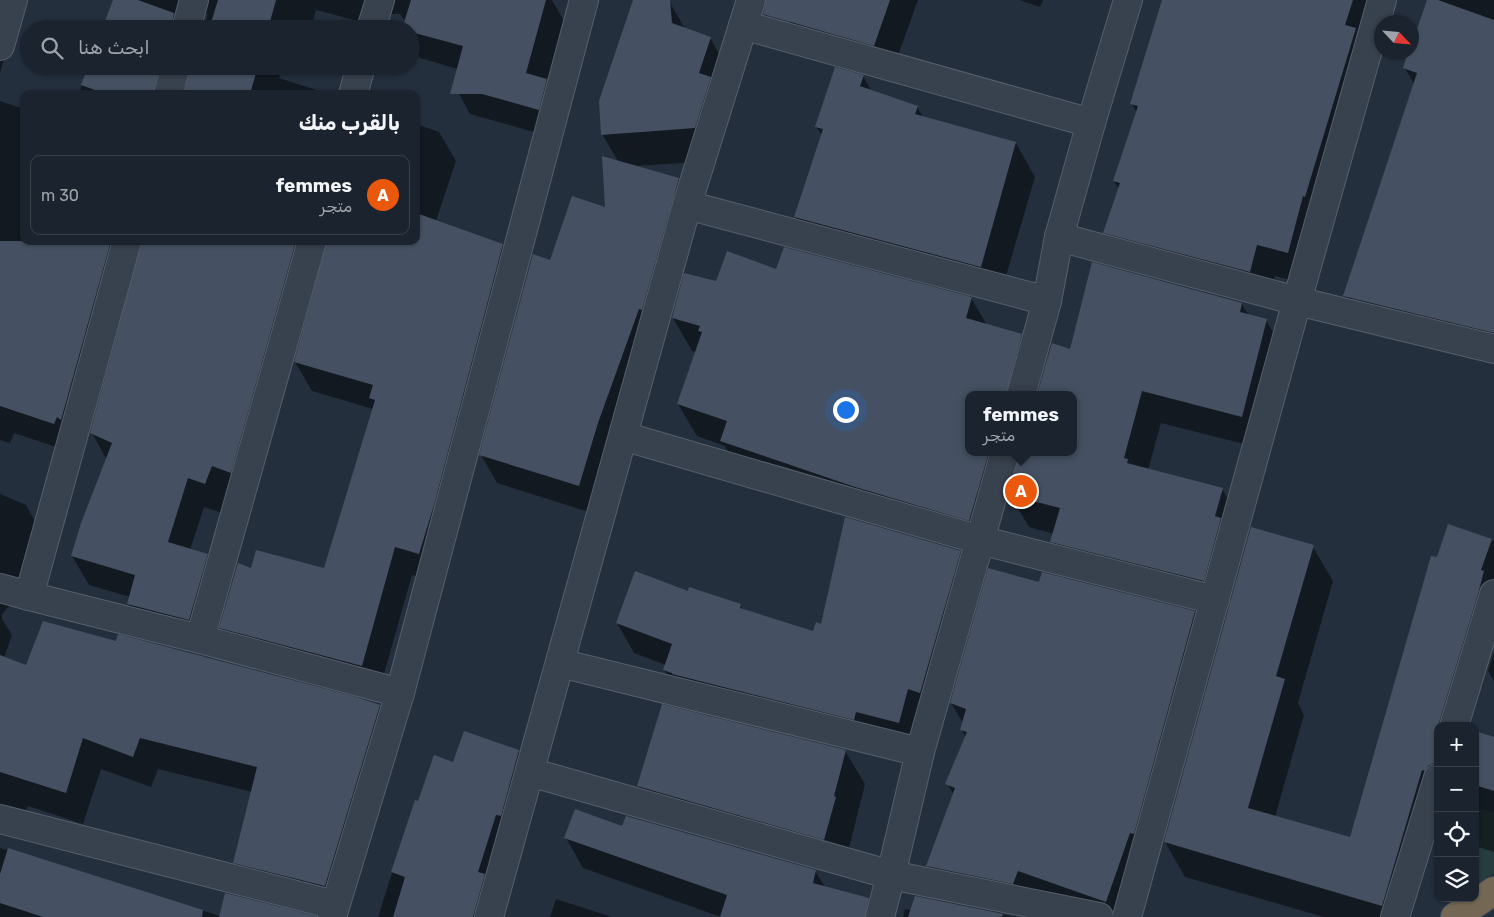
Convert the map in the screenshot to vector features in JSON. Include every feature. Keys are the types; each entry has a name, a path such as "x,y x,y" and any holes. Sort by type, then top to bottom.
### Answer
{"highway":[{"path":"1455,917 1494,891"}],"street":[{"path":"0,46 13,0"},
{"path":"188,20 194,0"},
{"path":"374,20 380,0"},
{"path":"0,819 334,911 400,693 584,0"},
{"path":"1022,391 1047,301 1059,237 1128,0"},
{"path":"1127,917 1382,0"},
{"path":"489,917 687,205 747,12 1091,123"},
{"path":"169,90 173,75"},
{"path":"354,90 358,75"},
{"path":"687,205 1047,301"},
{"path":"1059,237 1297,301 1494,349"},
{"path":"29,596 127,245"},
{"path":"200,639 311,245"},
{"path":"623,436 980,540 1215,600"},
{"path":"880,917 920,752 1004,456"},
{"path":"0,588 400,693"},
{"path":"1455,722 1494,594"},
{"path":"560,663 920,752"},
{"path":"530,772 891,875 1099,917"},
{"path":"1395,917 1434,791"}],"green space":[{"path":"1479,808 1494,812 1494,873 1479,882"}],"building":[{"path":"113,0 138,0 174,13 173,20 105,20"},
{"path":"218,0 276,0 270,20 212,20"},
{"path":"411,0 546,0 526,73 547,79 539,110 482,94 450,94 463,46 420,34 420,20 405,20"},
{"path":"633,0 670,0 672,23 711,37 699,73 711,77 695,128 601,135 599,101"},
{"path":"766,0 890,0 874,46 763,14"},
{"path":"1162,0 1353,0 1345,25 1356,28 1305,197 1303,196 1288,253 1257,245 1250,272 1103,233 1120,183 1113,181 1138,106 1130,104"},
{"path":"1427,0 1438,0 1494,20 1494,333 1343,296 1417,73 1403,68 1406,60 1419,60 1419,23"},
{"path":"835,67 864,75 860,86 918,106 915,114 1016,142 981,267 794,217 823,129 815,127"},
{"path":"85,75 158,75 154,90 95,90 81,85"},
{"path":"189,75 255,75 251,90 185,90"},
{"path":"602,156 679,178 642,310 639,309 598,423 579,486 479,455 533,254 550,260 572,196 605,207"},
{"path":"420,214 503,244 434,505 419,554 395,547 362,666 219,628 238,563 251,568 256,550 324,568 375,400 369,398 373,385 294,362 326,245 420,245"},
{"path":"0,241 20,241 20,245 110,245 61,420 57,417 54,424 0,406"},
{"path":"141,245 295,245 231,473 212,466 205,484 188,478 168,542 208,554 189,620 127,604 135,575 71,556 81,523 112,443 90,433"},
{"path":"784,247 972,297 966,318 1022,334 1007,391 965,391 965,456 988,456 969,521 852,486 720,441 727,421 677,404 702,332 698,331 700,326 672,318 684,273 716,281 727,251 776,269"},
{"path":"1092,262 1242,303 1240,312 1267,319 1242,417 1142,391 1124,458 1128,459 1127,463 1223,488 1215,516 1221,518 1204,581 1050,542 1060,508 1009,495 1019,456 1077,456 1077,391 1038,391 1052,343 1070,349"},
{"path":"845,517 961,551 920,693 908,689 899,723 856,712 854,720 672,674 663,670 672,644 616,623 635,571 688,591 689,587 741,604 740,608 813,631 816,622 821,624"},
{"path":"1448,524 1492,539 1481,570 1484,571 1478,594 1439,722 1434,722 1434,763 1428,766 1425,771 1422,770 1382,906 1164,842 1251,527 1314,545 1276,676 1285,679 1248,808 1350,837 1431,556 1437,557"},
{"path":"988,568 1039,582 1042,572 1195,611 1134,834 1130,833 1106,902 1018,871 1013,884 926,866 955,788 945,784 967,732 960,730 966,709 950,703"},
{"path":"43,621 116,641 118,634 353,696 380,705 325,886 233,863 257,767 140,738 133,757 83,738 66,793 0,772 0,655 26,665"},
{"path":"662,704 846,750 824,840 637,786"},
{"path":"464,731 519,750 501,816 496,815 478,872 485,874 473,917 393,917 405,877 391,872 415,800 418,801 434,755 453,762"},
{"path":"1479,732 1494,737 1494,791 1479,786"},
{"path":"575,809 622,826 626,816 816,870 813,883 869,898 865,917 720,917 727,895 564,838"},
{"path":"8,848 203,910 202,917 43,917 0,903 0,874"},
{"path":"225,893 317,916 317,917 219,917"},
{"path":"915,896 1003,914 1002,917 908,917"}],"place":[{"name":"femmes","path":"1021,491"}]}
